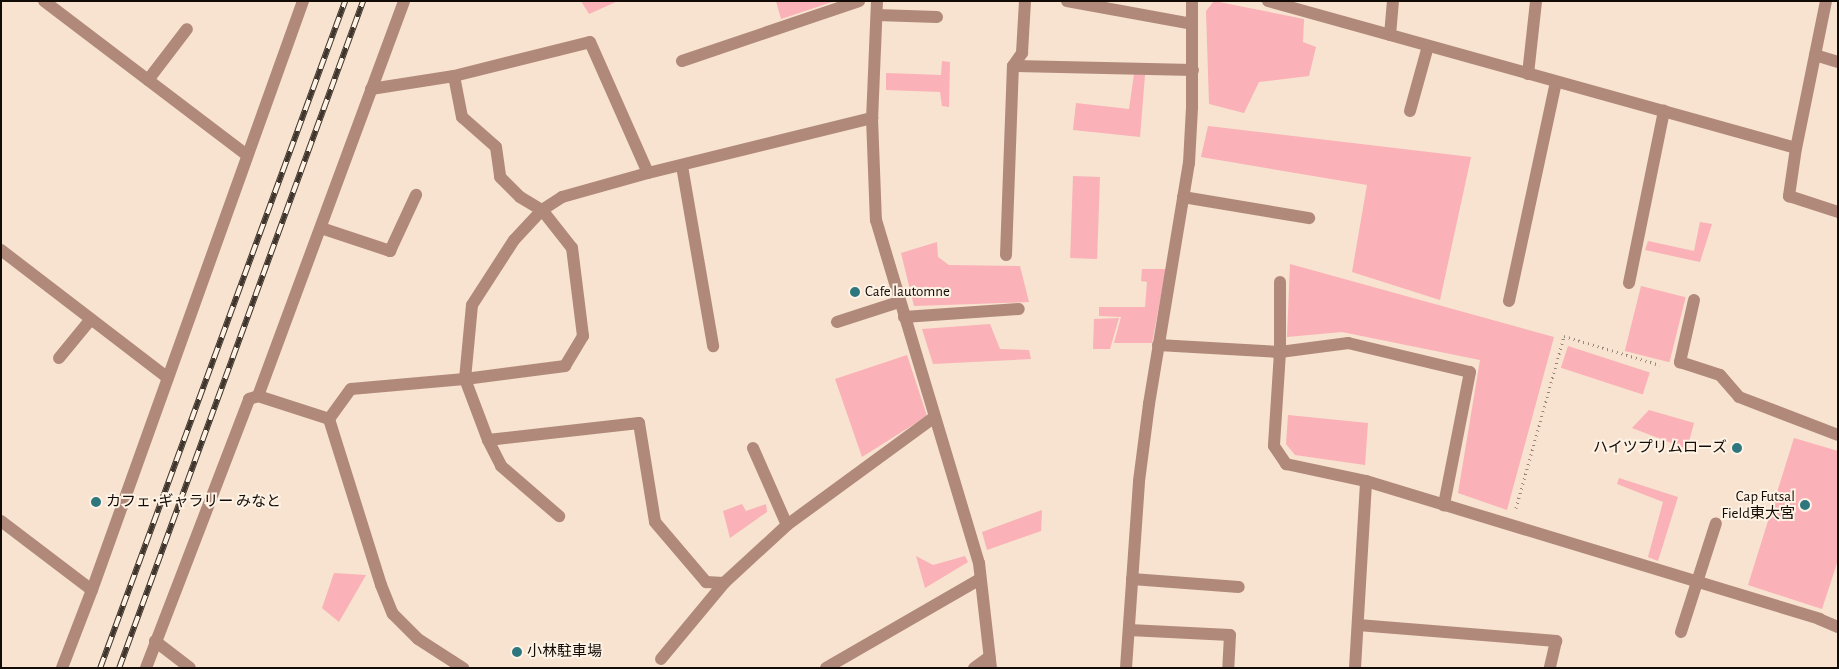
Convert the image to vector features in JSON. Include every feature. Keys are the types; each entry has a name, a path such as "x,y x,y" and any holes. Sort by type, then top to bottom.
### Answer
{"street":[{"path":"44,1 247,155"},
{"path":"62,668 92,590 303,1"},
{"path":"258,396 404,1"},
{"path":"682,61 860,1"},
{"path":"878,1 872,118 876,220 933,418 979,563 990,662 974,668"},
{"path":"1006,255 1013,66 1022,53 1026,1"},
{"path":"1067,1 1192,24"},
{"path":"1126,668 1139,481 1158,345 1189,163 1193,70 1192,1"},
{"path":"1268,1 1796,148"},
{"path":"1390,36 1393,1"},
{"path":"1528,74 1536,1"},
{"path":"1826,1 1796,148 1789,196 1838,212"},
{"path":"877,15 937,17"},
{"path":"148,80 187,29"},
{"path":"371,89 454,76 590,42 648,173"},
{"path":"1410,111 1428,46"},
{"path":"1815,55 1838,62"},
{"path":"1013,66 1193,70"},
{"path":"329,419 351,389 465,380 565,366 583,336 572,248 542,210 520,197 500,177 496,147 462,117 454,76"},
{"path":"1509,301 1556,82"},
{"path":"1629,283 1664,111"},
{"path":"559,516 501,466 488,440 465,380 472,305 514,240 542,210 562,196 872,118"},
{"path":"682,166 713,346"},
{"path":"321,228 390,251 416,194"},
{"path":"1183,198 1309,218"},
{"path":"1,250 168,378"},
{"path":"1280,282 1280,352 1274,446 1286,464 1366,481 1819,619 1838,627"},
{"path":"1694,300 1680,362 1720,375 1739,397 1838,435"},
{"path":"837,322 899,302"},
{"path":"904,318 1019,309"},
{"path":"59,358 91,319"},
{"path":"1158,345 1280,352 1348,343 1470,372 1444,505"},
{"path":"146,668 249,399 258,396 329,419"},
{"path":"661,659 724,583 787,525 933,418"},
{"path":"329,419 381,586 393,614 418,639 463,668"},
{"path":"488,440 639,423 655,522 706,582 724,583"},
{"path":"753,448 787,525"},
{"path":"1355,668 1366,481"},
{"path":"1,521 92,590"},
{"path":"1681,632 1716,523"},
{"path":"826,668 980,578"},
{"path":"1132,579 1239,587"},
{"path":"1358,624 1556,641 1550,668"},
{"path":"1129,630 1230,636 1228,668"},
{"path":"155,641 190,668"}],"path":[{"path":"1511,526 1564,336 1675,368 1680,362"}],"shaded area":[{"path":"581,1 618,1 589,14"},
{"path":"776,1 835,1 781,19"},
{"path":"1214,1 1304,19 1303,42 1316,47 1309,76 1259,82 1244,113 1209,104 1206,11"},
{"path":"942,61 950,62 949,107 942,106 940,92 886,90 886,73 941,75"},
{"path":"1134,74 1145,75 1140,137 1073,130 1076,103 1129,109"},
{"path":"1208,126 1471,157 1440,300 1352,272 1367,185 1201,157"},
{"path":"1073,176 1100,177 1097,259 1070,258"},
{"path":"1700,222 1712,224 1700,262 1645,250 1648,241 1694,251"},
{"path":"937,242 938,257 949,265 1020,266 1029,302 914,306 901,253"},
{"path":"1290,264 1554,337 1507,510 1458,493 1480,360 1342,332 1287,337"},
{"path":"1142,269 1166,269 1152,343 1114,343 1121,317 1099,316 1099,307 1145,307 1147,282 1141,281"},
{"path":"1641,286 1686,297 1669,362 1625,351"},
{"path":"1119,318 1110,349 1093,349 1094,319"},
{"path":"990,324 1000,349 1029,350 1031,359 933,364 922,329"},
{"path":"1568,346 1650,373 1643,394 1561,368"},
{"path":"907,355 927,416 862,457 835,379"},
{"path":"1649,410 1694,423 1687,449 1632,428"},
{"path":"1288,415 1368,423 1365,465 1295,455 1286,444"},
{"name":"Cap Futsal Field東大宮","path":"1794,438 1838,451 1838,560 1822,609 1748,585"},
{"path":"1619,478 1678,497 1658,561 1648,557 1663,502 1617,484"},
{"path":"742,504 746,511 766,504 767,512 730,538 723,511"},
{"path":"1042,510 1041,531 987,550 982,532"},
{"path":"916,556 933,565 965,556 968,562 925,588"},
{"path":"334,573 366,575 339,622 322,608"}],"railway":[{"path":"100,668 345,1"},
{"path":"119,668 363,1"}],"place":[{"name":"Cafe lautomne","path":"855,292"},
{"name":"ハイツプリムローズ","path":"1737,448"},
{"name":"カフェ･ギャラリー みなと","path":"96,502"},
{"name":"Cap Futsal Field東大宮","path":"1805,505"},
{"name":"小林駐車場","path":"517,652"}]}
